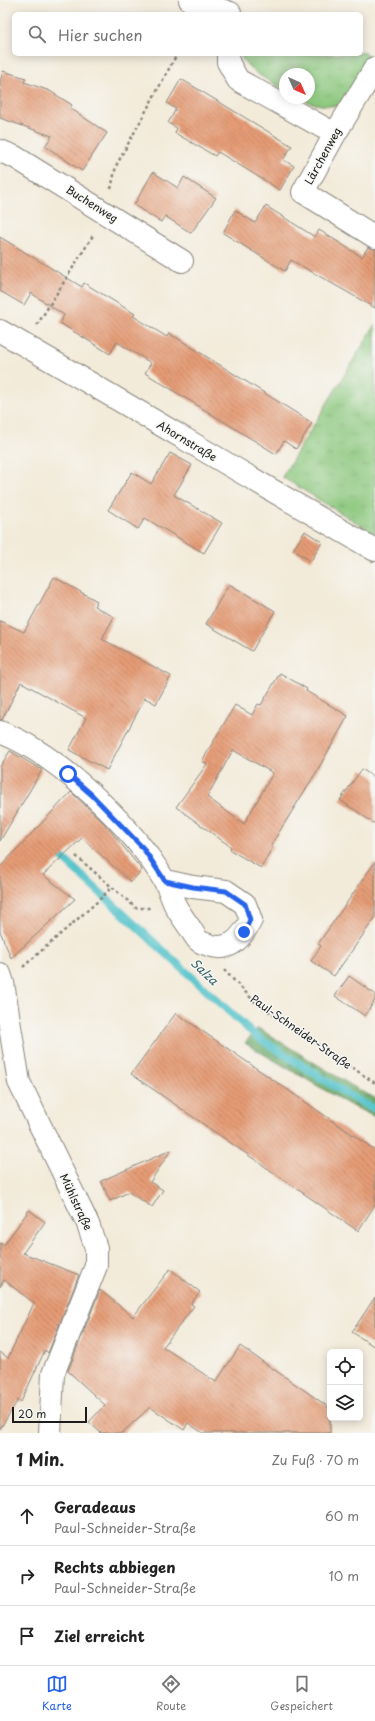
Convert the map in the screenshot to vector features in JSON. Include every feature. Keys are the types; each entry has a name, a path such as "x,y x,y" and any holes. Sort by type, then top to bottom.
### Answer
{"street":[{"path":"190,0 230,9"},
{"path":"228,56 228,62 238,80 335,134"},
{"name":"Lärchenweg","path":"375,68 335,134 303,192 375,237"},
{"name":"Buchenweg","path":"0,151 22,161 182,261"},
{"name":"Ahornstraße","path":"0,331 103,390 244,475 375,550"},
{"path":"0,732 12,736 45,756 92,795 143,848 165,881 176,907 199,941 215,947 232,945 244,932 250,920 245,904 226,891 193,887 165,881"},
{"name":"Mühlstraße","path":"2,979 6,1047 19,1082 88,1224 96,1248 96,1266 53,1374 50,1433"}],"path":[{"path":"76,856 136,908 176,907"},
{"path":"2,979 97,902 112,887"},
{"name":"Paul-Schneider-Straße","path":"199,941 225,972 255,1002 375,1083"}],"green space":[{"path":"363,52 372,58 340,106 315,104 315,68 279,68 279,87 248,66 241,56 363,56"},
{"path":"375,325 375,534 282,477"},
{"path":"258,1028 359,1090 375,1098 375,1117 348,1104 245,1043"}],"building":[{"path":"3,71 26,78 24,82 50,91 72,105 70,108 107,133 82,171 45,146 52,136 0,118 0,82"},
{"path":"181,79 292,146 283,160 294,166 280,190 218,152 215,156 175,133 177,128 168,123 176,109 167,103"},
{"path":"153,172 178,188 184,177 216,198 191,233 165,216 161,222 134,205"},
{"path":"266,206 315,237 319,230 362,257 368,247 375,249 375,308 291,260 285,271 223,233 235,210 255,223"},
{"path":"0,237 82,287 84,283 135,314 133,316 167,337 169,333 312,423 296,449 284,441 276,454 145,373 151,363 117,342 110,354 60,323 64,315 31,293 24,305 0,291"},
{"path":"170,453 192,465 174,495 222,523 204,553 145,518 138,529 108,510 132,472 151,484"},
{"path":"305,531 322,542 311,561 293,550"},
{"path":"54,577 97,601 94,606 114,617 102,639 171,676 156,704 145,698 107,770 69,750 86,718 21,682 2,720 0,720 0,621 24,632"},
{"path":"229,584 275,611 252,651 206,624"},
{"path":"280,673 307,689 306,691 348,716 317,771 271,845 273,846 261,868 230,850 231,847 176,807 207,764 202,761 235,705 252,715 258,704 261,705","holes":["233,750 273,773 244,824 207,797"]},
{"path":"10,751 42,770 0,841 0,767"},
{"path":"362,769 375,778 375,824 340,800"},
{"path":"71,792 105,824 142,870 131,882 82,838 43,875 75,899 11,958 0,931 0,867"},
{"path":"375,862 375,918 334,976 311,961 321,946 318,944"},
{"path":"349,976 375,994 375,1000 365,1016 335,996"},
{"path":"176,1013 375,1150 375,1205 358,1231 131,1074"},
{"path":"171,1150 150,1182 163,1190 152,1207 129,1192 110,1201 101,1181"},
{"path":"29,1210 45,1222 23,1253 79,1275 48,1353 45,1350 21,1402 18,1400 0,1429 0,1352 8,1358 34,1303 4,1280 0,1287 0,1243 4,1245"},
{"path":"170,1269 200,1292 191,1304 194,1306 163,1347 216,1382 240,1346 327,1406 327,1421 330,1421 330,1433 203,1433 188,1423 184,1430 150,1407 122,1433 101,1433 89,1422 105,1405 68,1371 100,1290 133,1317"},
{"path":"375,1297 375,1347 352,1332"}],"waterway":[{"name":"Salza","path":"55,851 257,1037 353,1098 375,1109"}],"route":[{"path":"68,774 92,795 143,848 165,881 193,887 226,891 245,904 250,920 244,932"}]}
